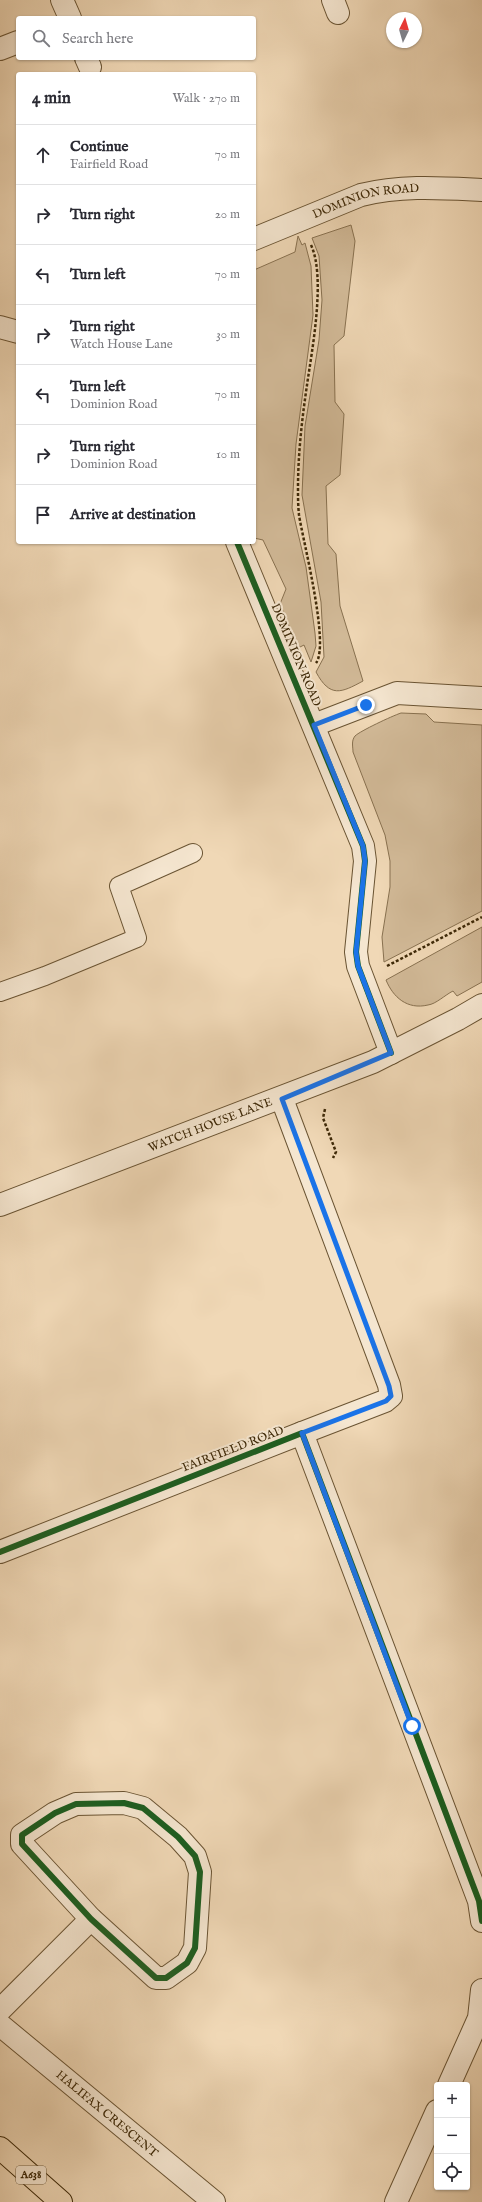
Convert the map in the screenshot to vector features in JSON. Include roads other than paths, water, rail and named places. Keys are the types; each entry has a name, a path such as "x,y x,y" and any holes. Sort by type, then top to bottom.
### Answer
{"highway":[{"name":"A638","path":"0,2148 61,2202"}],"street":[{"path":"62,0 69,16"},
{"path":"0,50 16,43"},
{"name":"DOMINION ROAD","path":"256,238 361,195 392,188 425,187 482,190"},
{"path":"0,327 16,331"},
{"name":"DOMINION ROAD","path":"238,544 363,846 365,861 356,952 358,966 391,1053"},
{"name":"DOMINION ROAD","path":"314,725 398,693 482,698"},
{"name":"WATCH HOUSE LANE","path":"0,1205 282,1099 391,1053 482,1005"},
{"path":"282,1099 389,1386 391,1396 386,1401 302,1433"},
{"name":"FAIRFIELD ROAD","path":"0,1552 302,1433 478,1901 482,1921"},
{"path":"124,1803 143,1808 178,1837 195,1856 200,1872 195,1948 187,1963 166,1978 156,1978 92,1919 22,1844 22,1835 55,1813 76,1804 124,1803"},
{"path":"0,2010 92,1919"},
{"path":"450,2082 479,2018 482,1990"},
{"name":"HALIFAX CRESCENT","path":"0,2026 214,2202"},
{"path":"396,2202 434,2118"}],"lane":[{"path":"0,992 45,976 137,938 118,886 193,853"}]}
